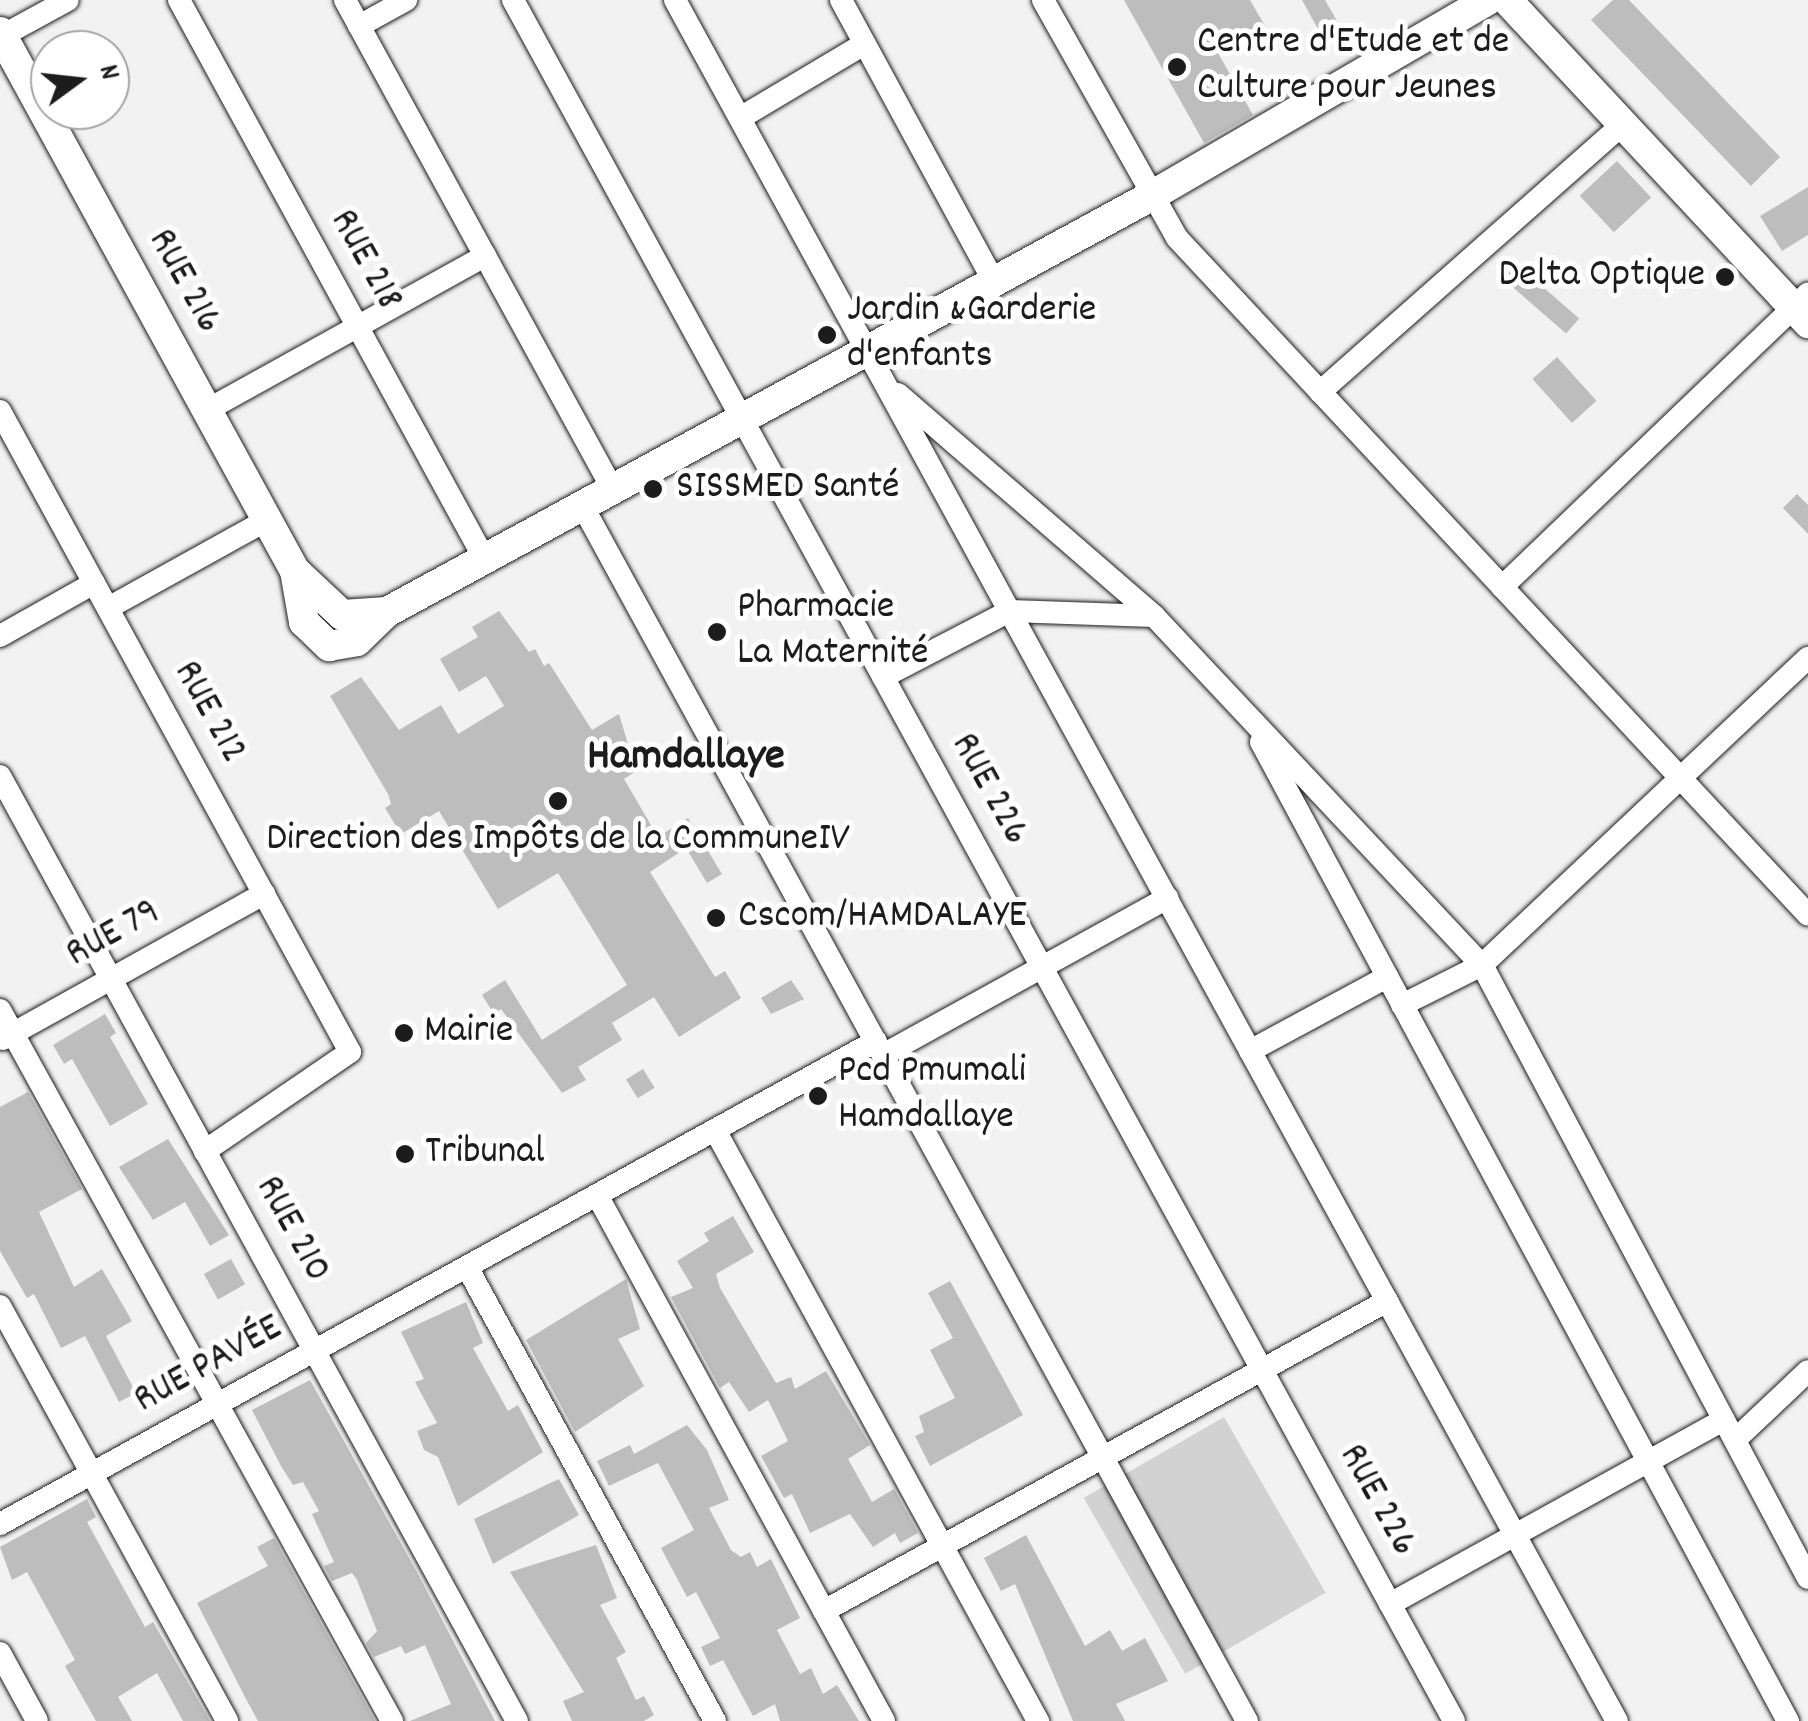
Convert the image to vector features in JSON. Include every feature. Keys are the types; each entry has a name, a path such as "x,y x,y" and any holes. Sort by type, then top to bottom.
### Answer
{"street":[{"path":"1,35 68,0"},
{"name":"RUE 218","path":"179,0 484,558"},
{"path":"345,0 612,488"},
{"path":"359,26 406,0"},
{"name":"RUE 226","path":"513,0 1454,1721"},
{"path":"676,0 1616,1721"},
{"path":"840,0 994,282"},
{"path":"1043,0 1178,238 1808,916"},
{"path":"484,558 1153,195 1488,0"},
{"path":"1502,587 1803,307 1507,0"},
{"name":"RUE 216","path":"1,35 295,571 342,615 387,612 484,558"},
{"path":"740,118 864,44"},
{"path":"1320,392 1623,124"},
{"path":"207,410 485,256"},
{"path":"884,383 1154,616 1482,965 1808,1578"},
{"name":"RUE 212","path":"0,411 350,1052 205,1150"},
{"path":"582,504 1247,1721"},
{"path":"108,608 267,520"},
{"path":"0,636 94,584"},
{"path":"883,677 1010,611 1154,616"},
{"path":"1402,1005 1482,965 1808,658"},
{"path":"1245,713 1788,1721"},
{"name":"RUE 210","path":"0,776 517,1721"},
{"name":"RUE 79","path":"6,1037 264,894"},
{"name":"RUE PAVÉE","path":"0,1524 715,1130 1042,967 1167,898"},
{"path":"1250,1052 1387,976"},
{"path":"0,1010 6,1037 218,1404 392,1721"},
{"path":"715,1130 1038,1721"},
{"path":"597,1195 884,1721"},
{"path":"467,1266 715,1721"},
{"path":"824,1611 1387,1301"},
{"path":"0,1306 227,1721"},
{"path":"1390,1604 1648,1462 1729,1430 1808,1371"},
{"path":"0,1652 38,1721"}],"shaded area":[{"path":"1224,1417 1326,1593 1185,1674 1084,1498"}],"building":[{"path":"1124,0 1250,0 1265,26 1218,53 1253,115 1204,143"},
{"path":"1302,0 1325,0 1337,21 1319,31"},
{"path":"1613,0 1629,0 1780,157 1751,186 1591,20"},
{"path":"1617,161 1651,198 1614,232 1580,196"},
{"path":"1808,187 1808,235 1782,251 1760,216"},
{"path":"1512,260 1579,318 1566,333 1499,275"},
{"path":"1557,357 1596,401 1572,423 1532,379"},
{"path":"1797,494 1808,505 1808,534 1783,508"},
{"path":"499,611 529,652 535,649 544,666 549,663 592,730 619,714 636,771 624,779 658,837 688,818 722,874 707,883 686,848 650,872 715,977 725,971 741,998 679,1037 654,997 612,1023 622,1040 578,1067 586,1080 562,1093 501,1009 494,1014 482,995 505,980 542,1040 627,985 558,873 498,909 439,811 401,834 385,808 391,804 388,794 330,696 361,677 399,730 441,705 458,734 504,706 486,676 459,692 440,659 478,637 472,627"},
{"path":"791,980 804,999 771,1014 761,998"},
{"path":"105,1014 116,1033 110,1037 148,1104 110,1126 72,1059 64,1064 53,1045"},
{"path":"643,1069 655,1088 638,1098 626,1080"},
{"path":"28,1092 82,1189 39,1212 74,1287 102,1269 132,1321 106,1336 136,1393 119,1402 85,1336 61,1348 34,1294 27,1298 0,1251 0,1107"},
{"path":"168,1139 229,1235 210,1246 185,1202 153,1220 119,1167"},
{"path":"733,1216 754,1252 716,1274 720,1288 776,1383 791,1377 795,1389 826,1371 870,1445 848,1459 872,1502 894,1489 918,1533 900,1543 895,1533 873,1547 850,1514 810,1533 792,1494 784,1498 761,1456 788,1441 768,1400 749,1412 729,1382 720,1388 671,1297 693,1288 677,1261 709,1241 704,1233"},
{"path":"231,1259 245,1284 218,1299 204,1274"},
{"path":"626,1279 640,1329 618,1339 644,1386 575,1432 526,1340"},
{"path":"950,1281 1023,1415 930,1466 915,1436 924,1432 919,1416 955,1398 930,1350 953,1338 928,1293"},
{"path":"466,1302 483,1343 473,1348 508,1411 518,1405 543,1452 458,1506 438,1457 424,1450 417,1431 437,1423 415,1382 424,1379 401,1332"},
{"path":"310,1380 495,1721 410,1721 451,1704 425,1645 405,1654 401,1646 374,1657 366,1643 377,1631 357,1580 352,1573 332,1581 324,1566 334,1562 312,1514 319,1511 303,1482 293,1485 252,1410"},
{"path":"687,1425 707,1450 729,1500 709,1508 731,1550 741,1557 750,1552 757,1567 771,1559 800,1618 777,1630 800,1674 811,1668 823,1694 837,1685 859,1721 780,1721 775,1704 753,1716 723,1660 710,1666 701,1647 720,1638 696,1592 687,1597 661,1548 694,1530 658,1463 609,1486 597,1461 630,1445 634,1454"},
{"path":"559,1479 579,1515 493,1564 474,1519"},
{"path":"87,1499 96,1517 87,1522 145,1627 153,1622 210,1721 183,1721 157,1673 118,1697 132,1721 96,1721 65,1666 75,1660 27,1572 12,1580 0,1547"},
{"path":"1026,1535 1085,1646 1110,1630 1122,1651 1145,1638 1168,1681 1116,1704 1125,1721 1073,1721 1015,1584 1001,1591 984,1558"},
{"path":"274,1538 375,1721 258,1721 197,1603 268,1566 257,1547"},
{"path":"596,1545 617,1598 600,1605 626,1652 616,1658 636,1700 644,1696 654,1715 644,1721 572,1721 563,1701 584,1692 510,1572"}],"place":[{"name":"Centre d'Etude et de Culture pour Jeunes","path":"1177,67"},
{"name":"Delta Optique","path":"1725,277"},
{"name":"Jardin &Garderie d'enfants","path":"827,335"},
{"name":"SISSMED Santé","path":"653,489"},
{"name":"Pharmacie La Maternité","path":"717,632"},
{"name":"Direction des Impôts de la CommuneIV","path":"558,801"},
{"name":"Cscom/HAMDALAYE","path":"716,918"},
{"name":"Mairie","path":"404,1033"},
{"name":"Pcd Pmumali Hamdallaye","path":"818,1096"},
{"name":"Tribunal","path":"405,1154"}],"district":[{"name":"Hamdallaye","path":"686,759"}]}
